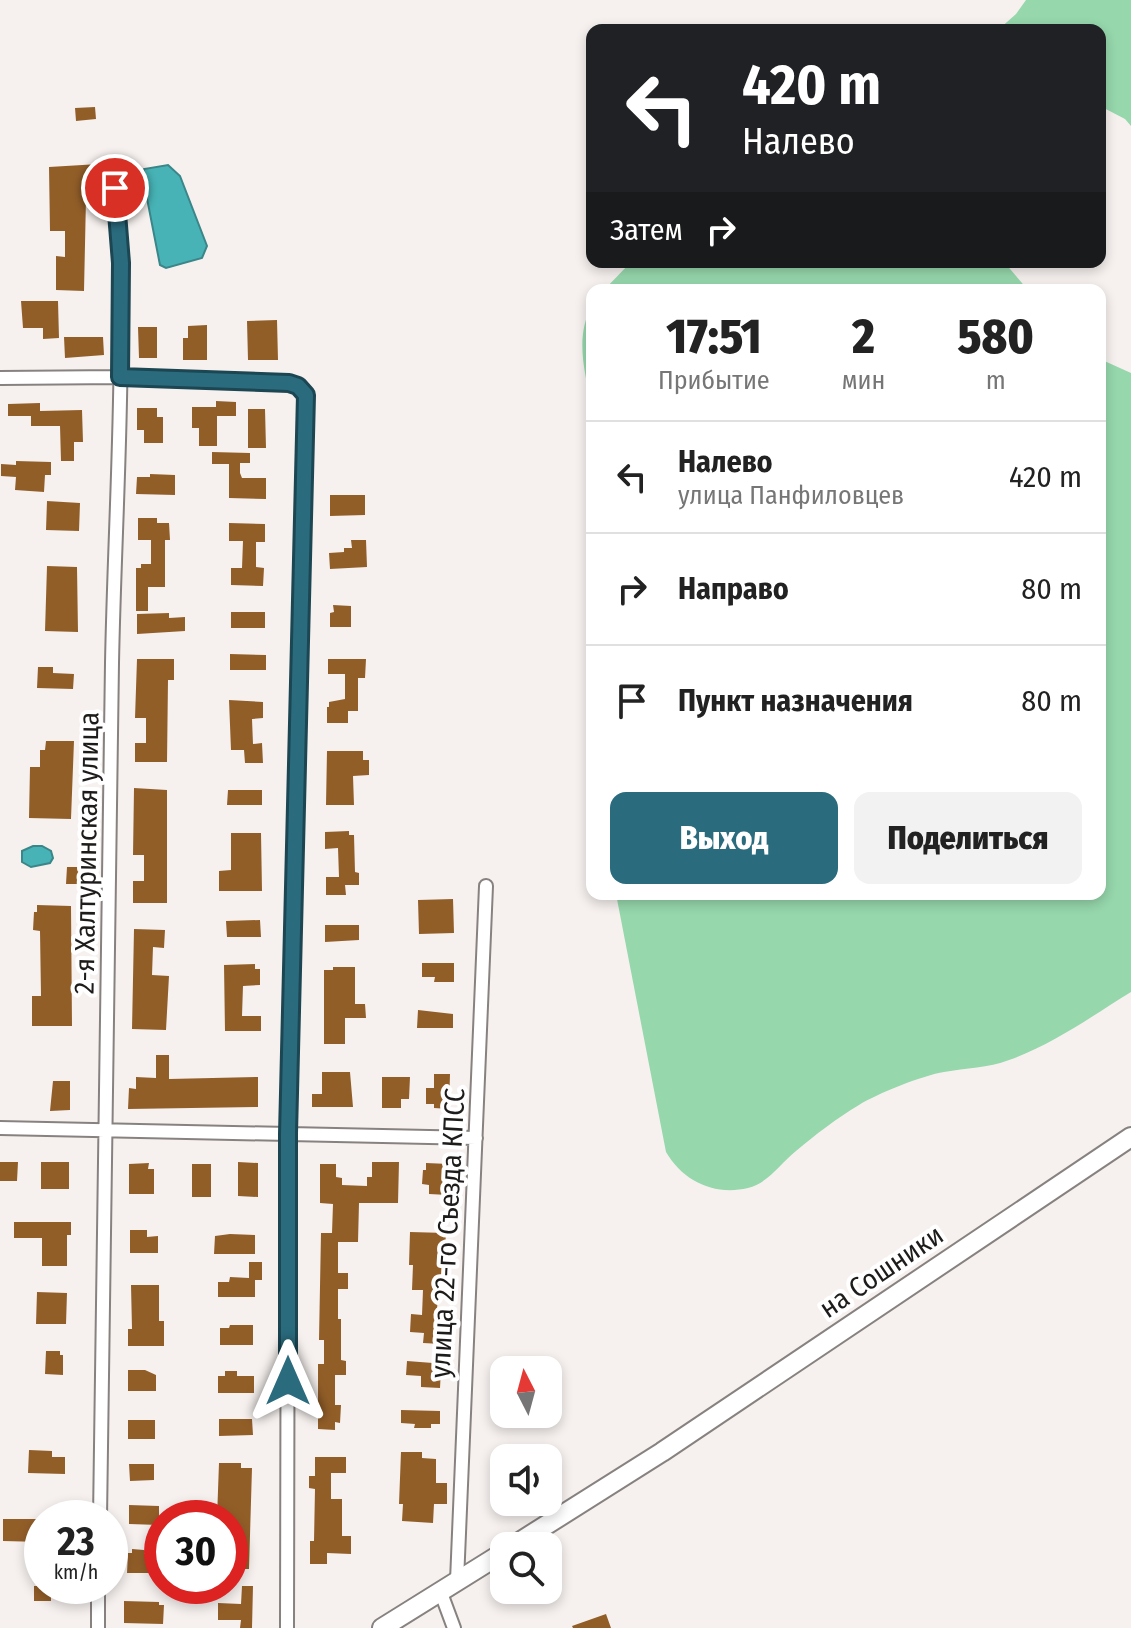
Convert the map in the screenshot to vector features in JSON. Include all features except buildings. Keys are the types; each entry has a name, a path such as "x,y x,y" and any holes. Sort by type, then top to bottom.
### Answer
{"street":[{"name":"2-я Халтуринская улица","path":"100,1500 112,657 120,377 121,263 115,188"},
{"path":"0,378 120,377 289,383 303,390 307,403 288,1134 287,1628"},
{"name":"улица 22-го Съезда КПСС","path":"457,1581 486,886"},
{"path":"0,1128 476,1138"},
{"name":"на Сошники","path":"535,1532 662,1452 1131,1137"},
{"path":"382,1628 490,1561"},
{"path":"441,1593 454,1628"},
{"path":"98,1604 98,1628"}],"green space":[{"path":"1026,0 1131,0 1131,126 1125,119 1106,109 1106,24 1005,24"},
{"path":"625,268 1009,268 1023,284 610,284"},
{"path":"586,321 586,376 582,342"},
{"path":"1106,362 1131,373 1131,992 1025,1054 993,1065 925,1077 867,1101 818,1133 755,1186 723,1190 701,1184 681,1171 666,1152 617,900 1106,900"}],"water":[{"path":"168,165 180,176 207,246 202,258 166,268 160,265 143,178 144,169"},
{"path":"42,846 51,851 53,858 50,863 31,867 22,862 22,851"}],"route":[{"path":"115,188 121,263 120,377 289,383 298,386 306,395 288,1134 288,1381"}]}
